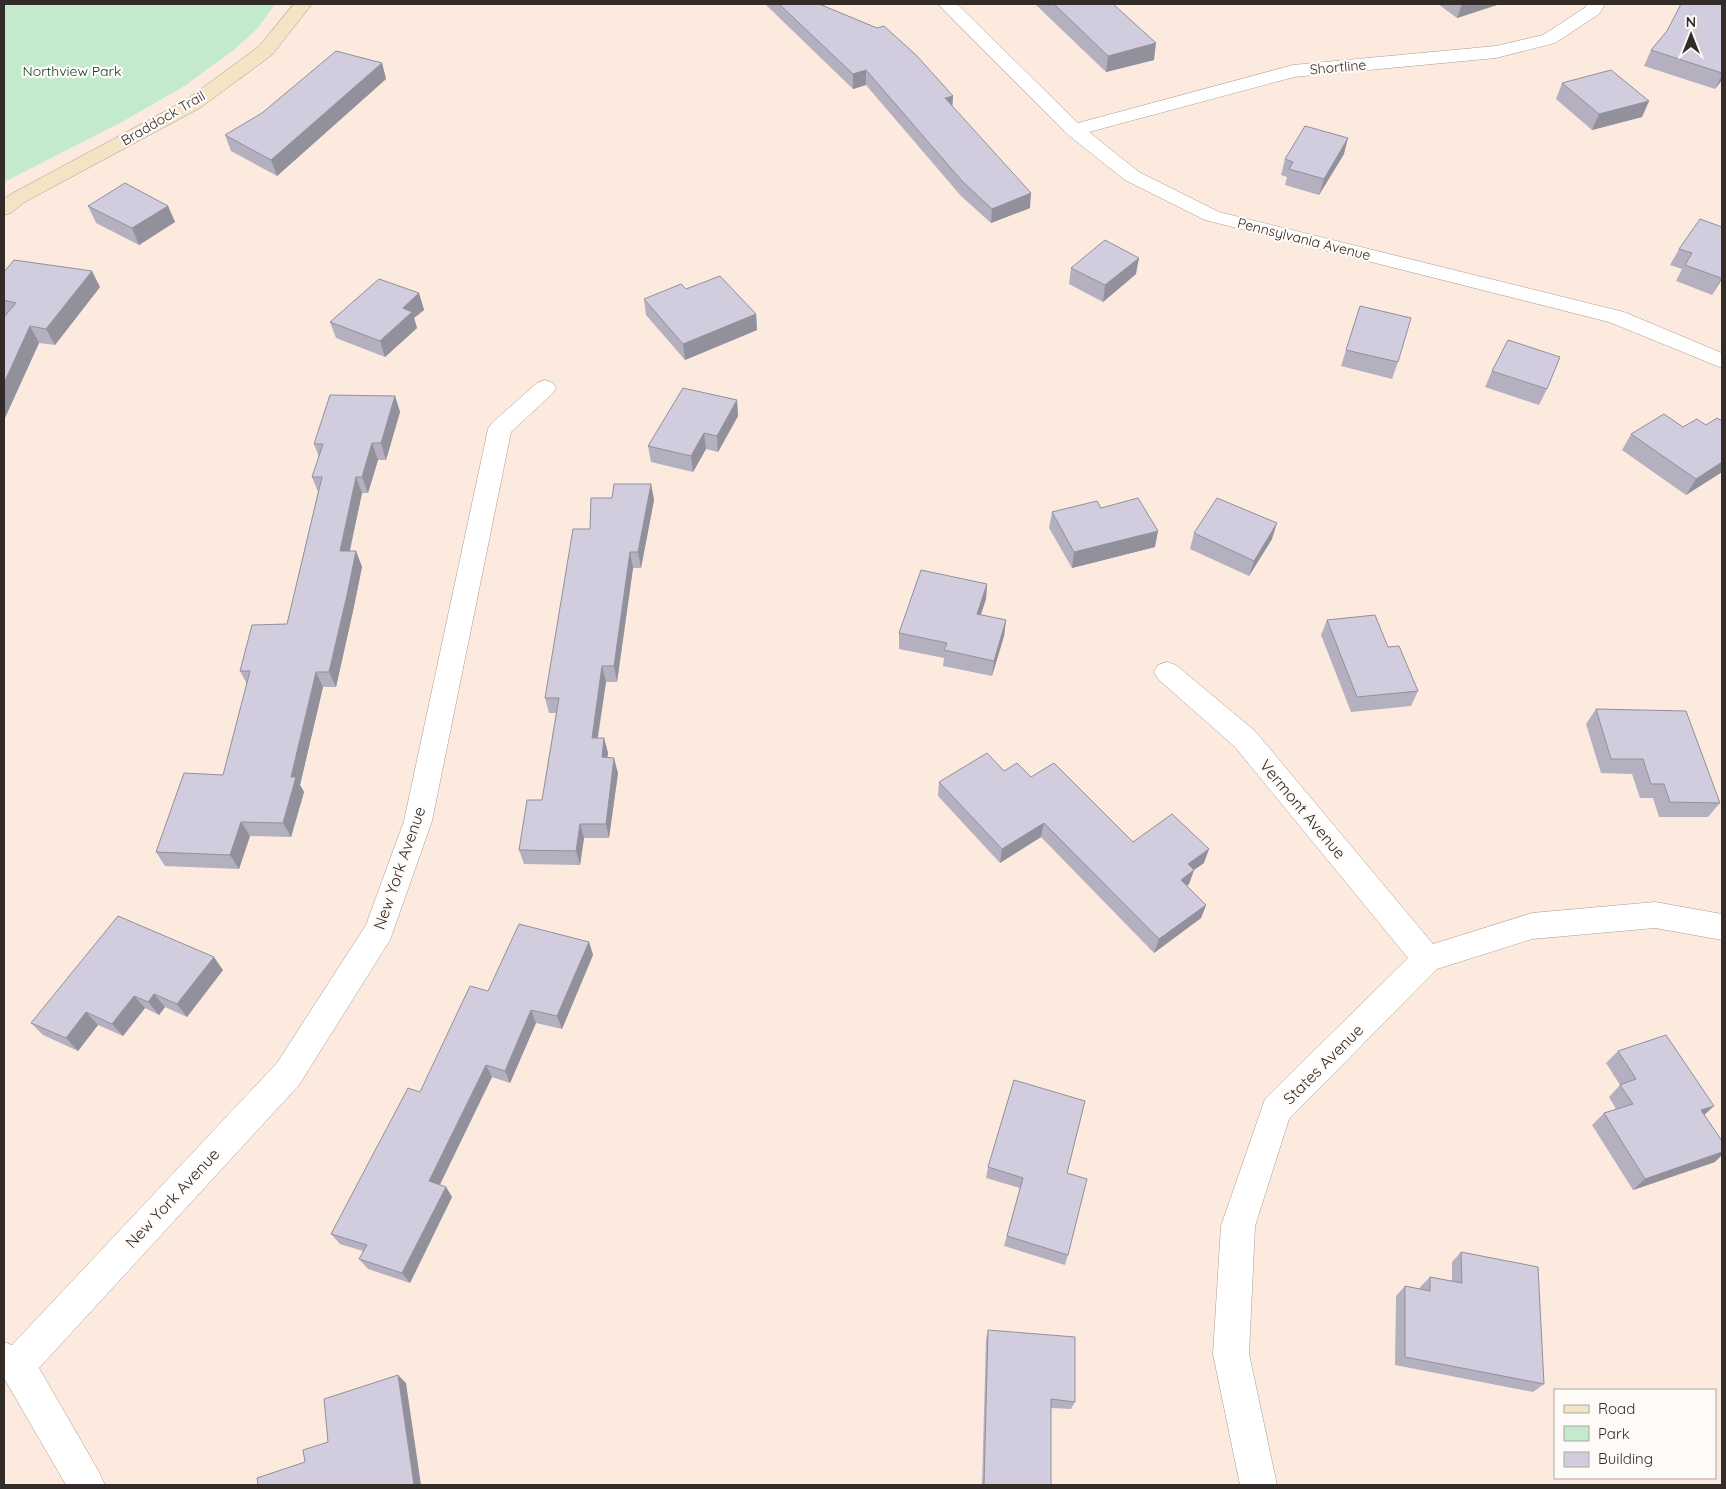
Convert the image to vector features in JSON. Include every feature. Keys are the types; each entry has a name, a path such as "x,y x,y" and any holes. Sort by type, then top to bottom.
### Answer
{"street":[{"name":"Braddock Trail","path":"4,209 16,198 193,104 265,51 304,4"},
{"name":"Pennsylvania Avenue","path":"947,4 1074,130 1132,176 1212,216 1616,317 1722,361"},
{"name":"Shortline","path":"1074,130 1293,72 1496,52 1549,38 1593,10 1596,4"},
{"name":"New York Avenue","path":"11,1362 288,1074 379,931 418,821 500,429 545,388"},
{"name":"Vermont Avenue","path":"1167,672 1245,739 1427,959"},
{"name":"States Avenue","path":"1259,1485 1232,1354 1238,1226 1276,1110 1427,959 1532,926 1654,915 1722,927"},
{"path":"11,1362 86,1485"}],"green space":[{"name":"Northview Park","path":"4,4 275,4 258,28 235,49 186,85 122,122 4,182"}],"building":[{"path":"779,4 819,4 877,28 884,26 916,55 953,96 945,98 1031,193 992,209 962,181 866,70 853,74"},
{"path":"1054,4 1113,4 1156,43 1108,56"},
{"path":"1681,4 1722,4 1722,73 1651,50 1667,31"},
{"path":"336,51 382,63 271,160 225,135 262,113"},
{"path":"1611,70 1649,101 1599,114 1562,83"},
{"path":"1305,126 1348,138 1324,179 1289,169 1293,162 1285,159"},
{"path":"125,183 168,206 132,228 88,206"},
{"path":"1700,219 1722,227 1721,278 1685,265 1692,253 1679,249"},
{"path":"1105,240 1139,258 1105,285 1071,268"},
{"path":"14,260 92,271 46,329 30,326 4,383 4,317 16,303 4,300 4,272"},
{"path":"720,276 756,314 683,344 644,299 681,284 686,289"},
{"path":"379,279 419,293 403,308 412,312 380,341 330,322"},
{"path":"1360,306 1411,318 1398,362 1346,350"},
{"path":"1508,340 1560,357 1547,389 1492,371"},
{"path":"683,388 737,400 717,436 704,433 691,456 648,446"},
{"path":"330,395 395,396 381,443 372,443 362,477 356,477 340,551 356,551 347,595 329,672 316,672 291,777 296,777 283,823 241,822 230,855 156,852 184,773 223,775 250,671 240,671 252,625 287,624 322,477 312,477 323,444 314,444"},
{"path":"1664,414 1683,427 1697,419 1706,425 1717,418 1722,421 1722,462 1696,479 1631,434"},
{"path":"614,484 651,484 638,552 630,552 614,666 602,666 592,738 604,738 602,757 614,758 606,824 580,824 576,851 519,850 527,800 542,800 559,698 545,698 573,529 590,529 591,498 612,498"},
{"path":"1138,498 1158,531 1074,552 1052,512 1097,501 1101,508"},
{"path":"1217,498 1277,523 1254,561 1194,533"},
{"path":"921,570 987,584 977,614 1006,620 994,661 944,650 947,643 899,633"},
{"path":"1375,615 1388,647 1399,646 1418,691 1357,697 1327,620"},
{"path":"1596,709 1686,711 1720,803 1670,802 1664,784 1651,784 1643,759 1611,759"},
{"path":"987,753 1004,771 1017,763 1031,777 1054,763 1133,842 1172,814 1209,849 1188,864 1194,870 1181,880 1206,905 1159,939 1044,823 1002,849 939,782"},
{"path":"118,916 214,957 177,1004 154,994 148,1002 134,996 112,1024 86,1012 66,1038 31,1023"},
{"path":"519,924 589,942 557,1016 531,1010 505,1071 486,1065 429,1181 446,1187 402,1273 359,1259 367,1245 331,1234 408,1088 420,1092 470,986 488,991"},
{"path":"1666,1035 1714,1106 1701,1110 1722,1141 1722,1152 1645,1179 1604,1113 1633,1104 1620,1085 1636,1079 1618,1051"},
{"path":"1014,1080 1085,1101 1067,1173 1087,1179 1068,1255 1007,1236 1023,1178 988,1167"},
{"path":"1461,1252 1538,1267 1544,1384 1405,1357 1405,1286 1430,1291 1430,1277 1462,1283"},
{"path":"988,1330 1075,1337 1075,1402 1051,1399 1051,1485 984,1485"},
{"path":"398,1375 414,1485 258,1485 257,1478 305,1462 303,1450 328,1442 324,1399"}]}
